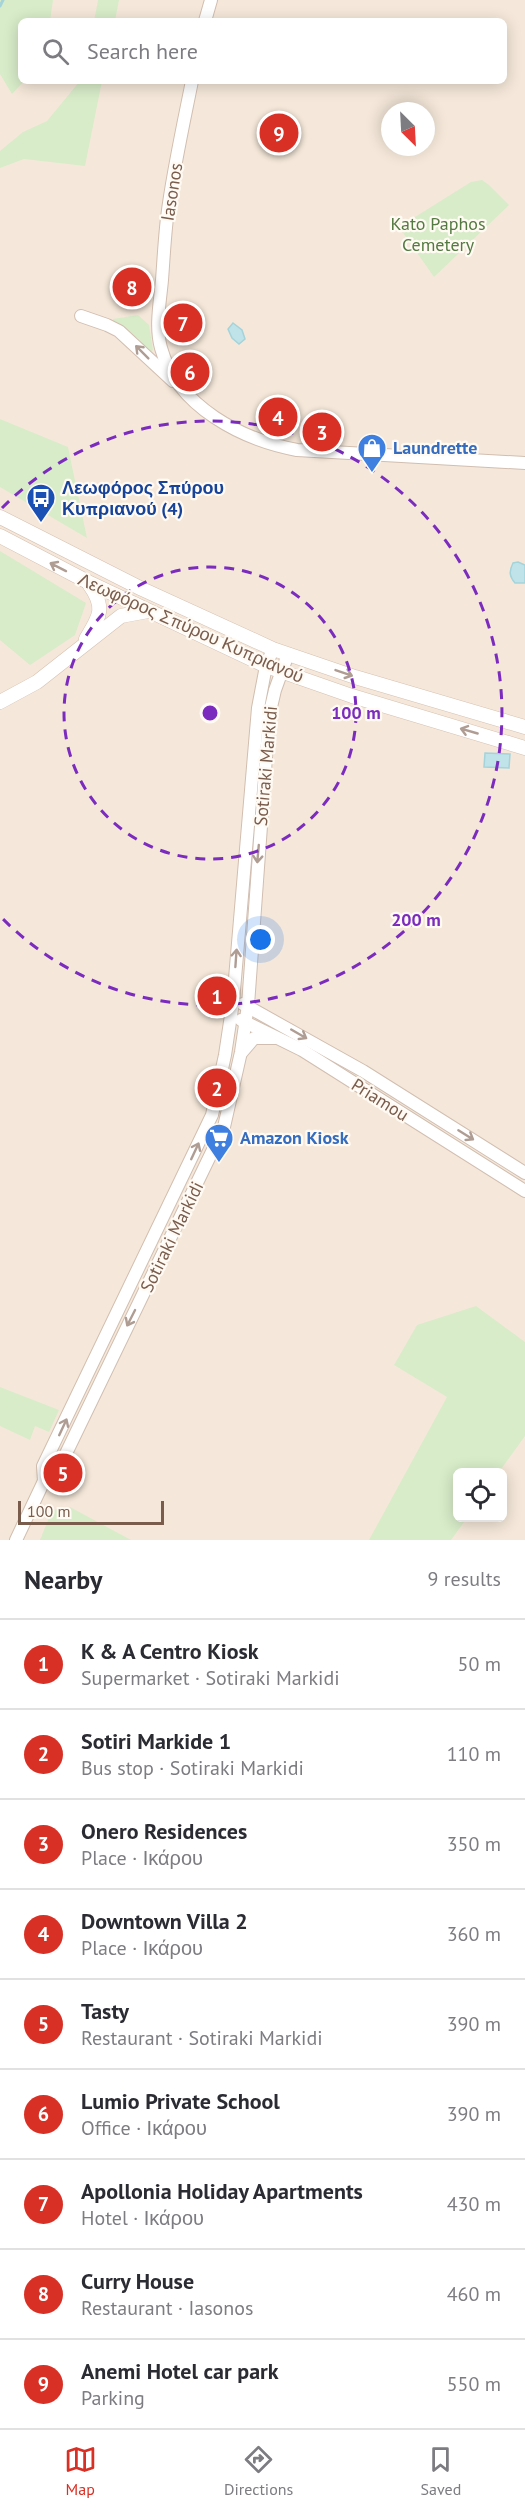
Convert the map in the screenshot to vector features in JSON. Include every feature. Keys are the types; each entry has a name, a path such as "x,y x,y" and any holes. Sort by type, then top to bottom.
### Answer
{"main road":[{"name":"Λεωφόρος Σπύρου Κυπριανού","path":"0,517 142,589 273,649 355,677 525,727"},
{"name":"Λεωφόρος Σπύρου Κυπριανού","path":"0,536 88,582 266,666 362,699 525,748"},
{"path":"81,646 100,615 98,597 88,582"},
{"path":"0,702 37,682 121,616 148,611"}],"street":[{"path":"206,18 211,0"},
{"name":"Iasonos","path":"186,391 167,364 161,349 158,328 169,203 191,84"},
{"path":"81,316 119,332 224,423 249,437 276,446 297,450 525,463"},
{"name":"Sotiraki Markidi","path":"44,1480 43,1466 212,1115 233,1002 258,708 266,666 273,649"},
{"name":"Sotiraki Markidi","path":"16,1540 44,1480 59,1468 213,1152 231,1106 242,1052 248,1005 269,716 288,654"},
{"name":"Priamou","path":"233,1002 248,1005 363,1071 525,1173"},
{"name":"Priamou","path":"231,1018 246,1022 282,1039 525,1191"},
{"path":"242,1052 254,1038 282,1039"}],"shaded area":[{"path":"0,0 525,0 525,1540 0,1540"}],"green space":[{"path":"0,0 53,0 50,18 18,18 18,84 21,84 12,94 0,74"},
{"path":"98,0 119,0 116,18 95,18"},
{"path":"78,84 101,84 85,166 24,159 0,168 0,151 23,132 47,121"},
{"name":"Kato Paphos Cemetery","path":"482,180 509,205 434,277 399,227 471,182"},
{"path":"138,315 149,325 153,350 150,352 139,339 112,322 113,319"},
{"path":"0,419 68,447 87,538 0,487"},
{"path":"0,551 86,603 75,635 30,665 0,640"},
{"path":"476,1306 525,1342 525,1436 502,1468 453,1468 453,1522 464,1522 451,1540 369,1540 447,1397 394,1365 417,1325"},
{"path":"0,1387 59,1410 49,1432 35,1426 30,1440 0,1426"},
{"path":"70,1507 131,1540 40,1540 52,1510"}],"water":[{"path":"233,323 242,330 245,339 239,344 232,338 228,329"},
{"path":"518,562 525,565 525,583 515,583 511,576 513,563"},
{"path":"485,753 510,754 509,768 484,767"}],"waterway":[{"path":"0,6 3,0"}],"place":[{"name":"Anemi Hotel car park","path":"279,133"},
{"name":"Curry House","path":"132,287"},
{"name":"Apollonia Holiday Apartments","path":"183,323"},
{"name":"Lumio Private School","path":"190,372"},
{"name":"Downtown Villa 2","path":"278,417"},
{"name":"Onero Residences","path":"322,432"},
{"name":"Laundrette","path":"372,474"},
{"name":"Λεωφόρος Σπύρου Κυπριανού (4)","path":"41,524"},
{"name":"K & A Centro Kiosk","path":"217,996"},
{"name":"Sotiri Markide 1","path":"217,1088"},
{"name":"Amazon Kiosk","path":"219,1164"},
{"name":"Tasty","path":"63,1473"}]}
